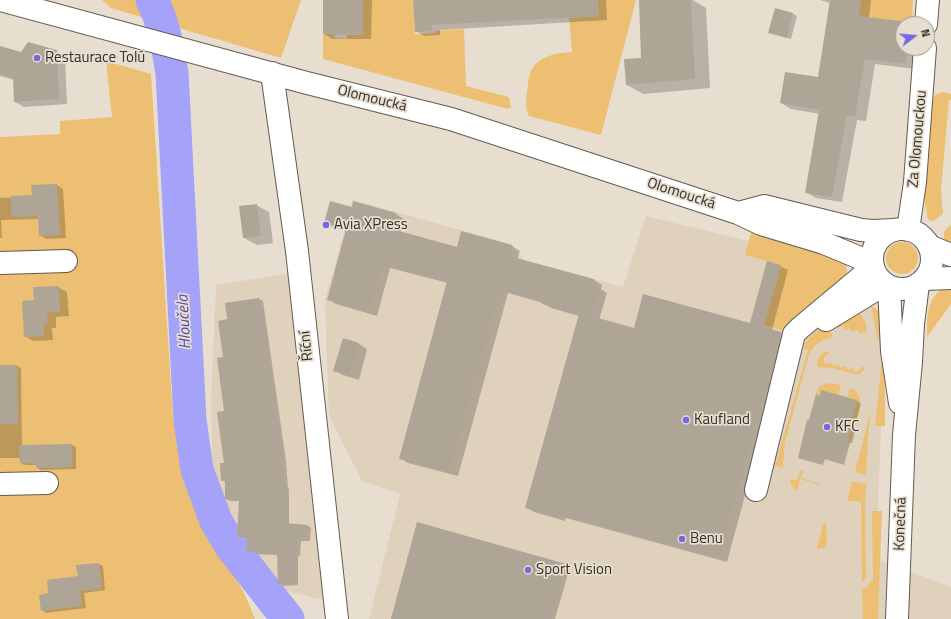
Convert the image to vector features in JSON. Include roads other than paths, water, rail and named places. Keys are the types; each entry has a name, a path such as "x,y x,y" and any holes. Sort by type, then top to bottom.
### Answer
{"street":[{"name":"Olomoucká","path":"1,0 234,63 451,119 738,212 761,224 829,245 904,289 911,288 921,282 951,278"},
{"path":"927,16 928,0"},
{"name":"Za Olomouckou","path":"901,230 915,182 924,56"},
{"name":"Říční","path":"272,73 297,251 337,619"},
{"path":"738,212 764,206 861,230 901,230 921,236 929,246 931,253 931,267 921,282"},
{"path":"756,490 794,334 800,328 880,275 872,257 875,245 883,235 901,230"},
{"path":"929,246 951,255"},
{"path":"0,263 66,261"},
{"name":"Konečná","path":"880,275 893,364 905,428"},
{"name":"Konečná","path":"897,619 905,428 912,362 913,324 921,282"},
{"path":"0,484 47,484"}],"waterway":[{"name":"Hloučela","path":"152,0 163,27 172,73 190,420 197,470 216,521 230,545 288,619"}],"place":[{"name":"Restaurace Tolú","path":"37,58"},
{"name":"Avia XPress","path":"326,225"},
{"name":"Kaufland","path":"686,420"},
{"name":"KFC","path":"827,427"},
{"name":"Benu","path":"682,539"},
{"name":"Sport Vision","path":"528,570"}]}
